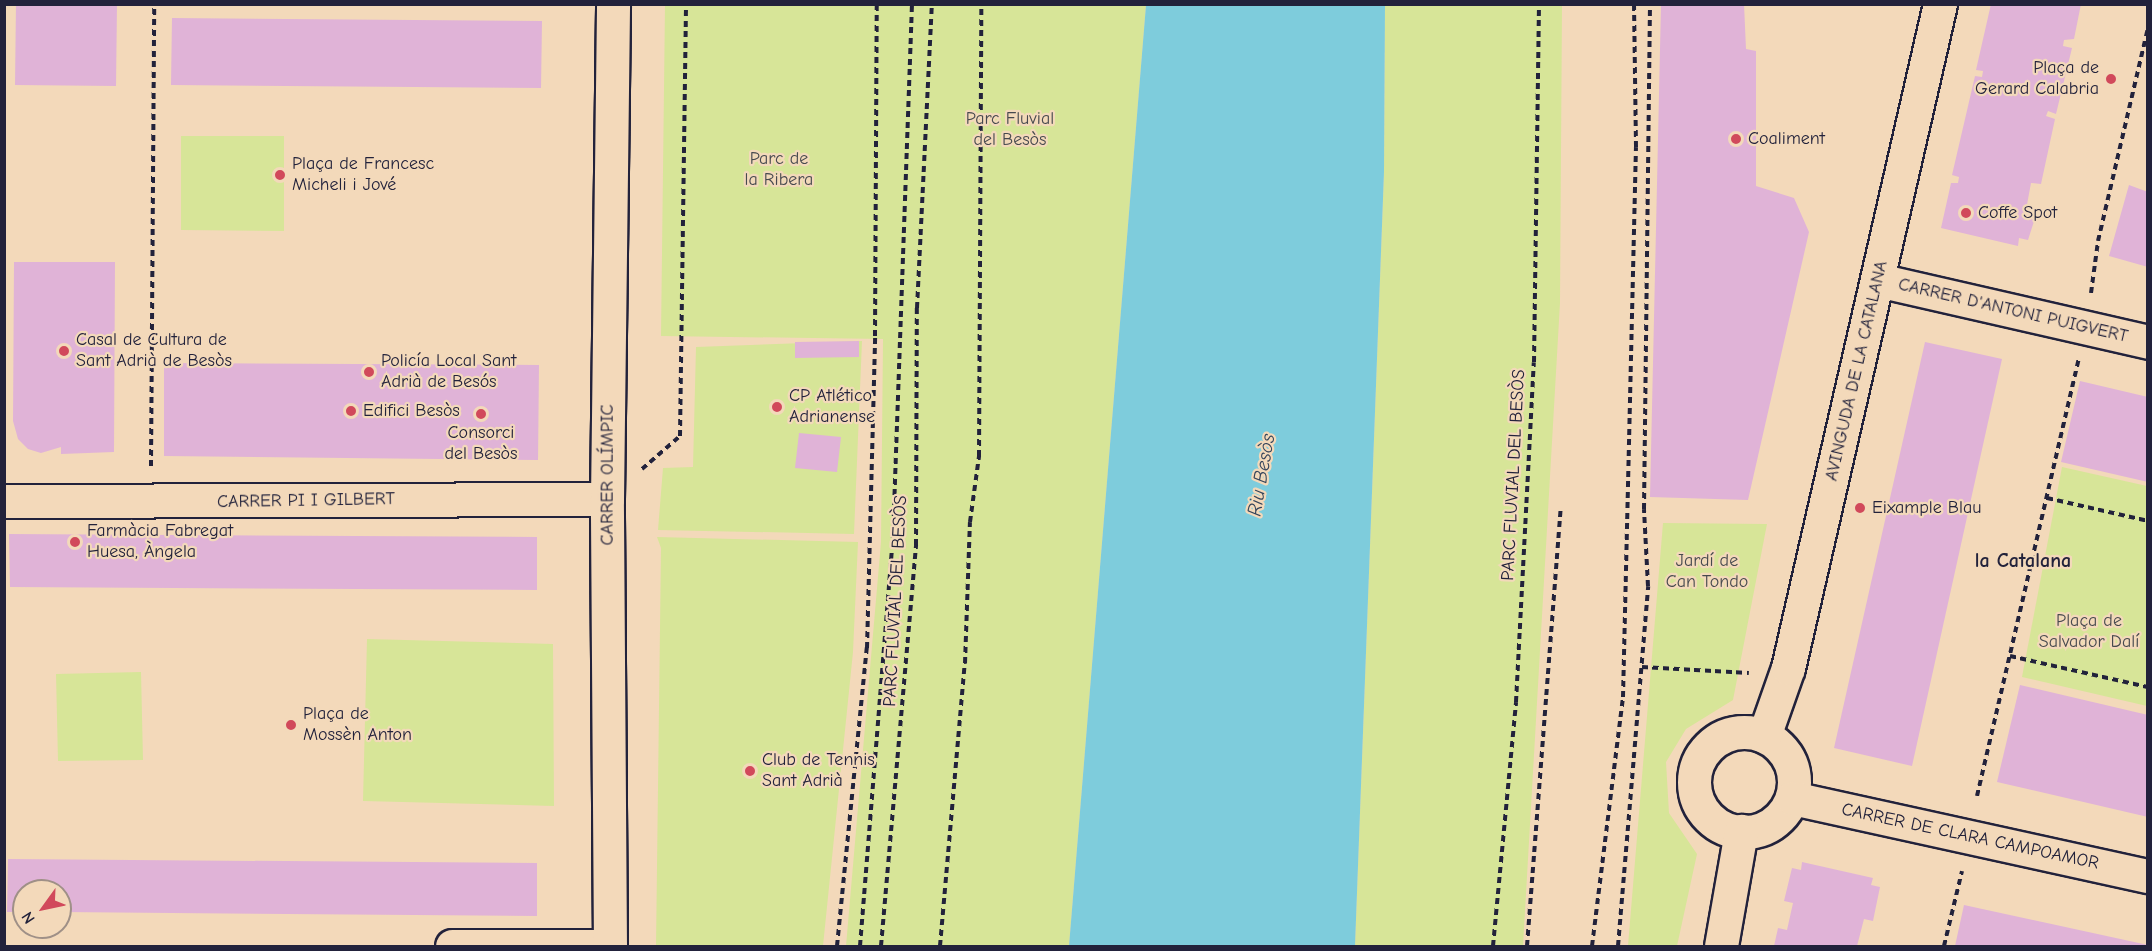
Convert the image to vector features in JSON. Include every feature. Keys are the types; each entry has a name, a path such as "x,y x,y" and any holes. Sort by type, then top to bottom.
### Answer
{"street":[{"name":"CARRER OLÍMPIC","path":"610,946 607,499 613,4"},
{"name":"AVINGUDA DE LA CATALANA","path":"1764,736 1788,668 1940,4"},
{"name":"CARRER D'ANTONI PUIGVERT","path":"1878,280 2148,342"},
{"name":"CARRER PI I GILBERT","path":"4,501 151,503 607,499"},
{"path":"1747,731 1764,736 1777,744 1793,769 1792,798 1772,824 1741,831 1724,827 1699,804 1695,770 1702,754 1715,741 1747,731"},
{"name":"CARRER DE CLARA CAMPOAMOR","path":"1792,798 2148,876"},
{"path":"1721,946 1741,831"},
{"path":"452,946 610,946"}],"path":[{"path":"151,503 154,4"},
{"path":"640,471 680,436 686,4"},
{"path":"837,946 867,648 875,336 877,4"},
{"name":"PARC FLUVIAL DEL BESÒS","path":"860,946 892,537 912,4"},
{"name":"PARC FLUVIAL DEL BESÒS","path":"881,946 916,545 917,308 932,4"},
{"path":"940,946 965,663 970,522 979,456 981,4"},
{"name":"PARC FLUVIAL DEL BESÒS","path":"1493,946 1516,702 1534,363 1539,4"},
{"path":"1592,946 1623,697 1636,147 1634,4"},
{"path":"1618,946 1648,586 1644,509 1650,4"},
{"path":"1977,796 2086,328 2098,241 2148,27"},
{"path":"2047,498 2148,521"},
{"path":"1527,946 1561,509"},
{"path":"2010,656 2148,687"},
{"path":"1642,667 1750,673"},
{"path":"1944,946 1963,868"}],"green space":[{"name":"Parc Fluvial del Besòs","path":"665,5 1146,5 1069,946 846,946 881,542 883,339 661,336"},
{"path":"1385,5 1562,5 1560,303 1523,946 1355,946 1384,172"},
{"path":"181,136 284,136 284,231 181,230"},
{"name":"CP Atlético Adrianense","path":"862,341 854,534 658,530 663,468 693,467 696,347"},
{"name":"Plaça de Salvador Dalí","path":"2062,467 2147,486 2147,706 2022,677"},
{"name":"Jardí de Can Tondo","path":"1663,523 1767,524 1733,700 1686,729 1666,762 1669,813 1697,854 1677,946 1628,946"},
{"name":"Club de Tennis Sant Adrià","path":"657,537 858,542 853,652 823,946 656,946 661,548"},
{"path":"367,639 553,644 554,806 363,801"},
{"path":"141,672 143,760 58,761 56,674"}],"water":[{"name":"Riu Besòs","path":"1146,5 1385,5 1384,172 1355,946 1069,946"}],"building":[{"path":"16,4 117,4 116,86 15,85"},
{"path":"1661,4 1744,4 1746,49 1756,51 1756,186 1794,198 1809,232 1748,500 1650,497"},
{"path":"1991,4 2081,4 2074,39 2064,40 2063,46 2072,48 2056,114 2048,111 2046,116 2055,119 2041,184 2031,183 2026,210 2037,212 2028,240 2019,238 2018,246 1941,228 1951,183 1958,183 1959,177 1952,175 1975,76 1982,77 1983,71 1976,70"},
{"path":"172,18 542,21 541,88 171,85"},
{"path":"2129,185 2148,192 2148,267 2109,256"},
{"name":"Casal de Cultura de Sant Adrià de Besòs","path":"14,262 115,262 114,452 61,454 61,447 41,453 28,449 18,439 13,421"},
{"path":"859,341 859,357 795,358 795,342"},
{"path":"1925,342 2002,359 1912,766 1834,748"},
{"name":"Edifici Besòs","path":"164,363 539,365 538,460 164,456"},
{"path":"2080,381 2148,397 2148,482 2061,462"},
{"path":"799,433 841,437 837,472 795,468"},
{"path":"9,534 537,537 537,590 10,587"},
{"path":"2020,685 2148,715 2148,817 1997,782"},
{"path":"8,859 537,863 537,916 72,912 72,879 12,879 12,912 7,912"},
{"path":"1802,862 1873,878 1871,885 1880,887 1873,921 1864,919 1857,946 1774,946 1778,928 1787,930 1793,903 1784,901 1792,868 1801,870"},
{"path":"1964,905 2148,945 2148,946 1955,946"}],"place":[{"name":"Plaça de Gerard Calabria","path":"2111,79"},
{"name":"Coaliment","path":"1736,139"},
{"name":"Plaça de Francesc Micheli i Jové","path":"280,175"},
{"name":"Coffe Spot","path":"1966,213"},
{"name":"Casal de Cultura de Sant Adrià de Besòs","path":"64,351"},
{"name":"Policía Local Sant Adrià de Besós","path":"369,372"},
{"name":"CP Atlético Adrianense","path":"777,407"},
{"name":"Edifici Besòs","path":"351,411"},
{"name":"Consorci del Besòs","path":"481,414"},
{"name":"Eixample Blau","path":"1860,508"},
{"name":"Farmàcia Fabregat Huesa, Àngela","path":"75,542"},
{"name":"Plaça de Mossèn Anton","path":"291,725"},
{"name":"Club de Tennis Sant Adrià","path":"750,771"}],"district":[{"name":"la Catalana","path":"2023,560"}],"park label":[{"name":"Parc de la Ribera","path":"779,170"}]}
